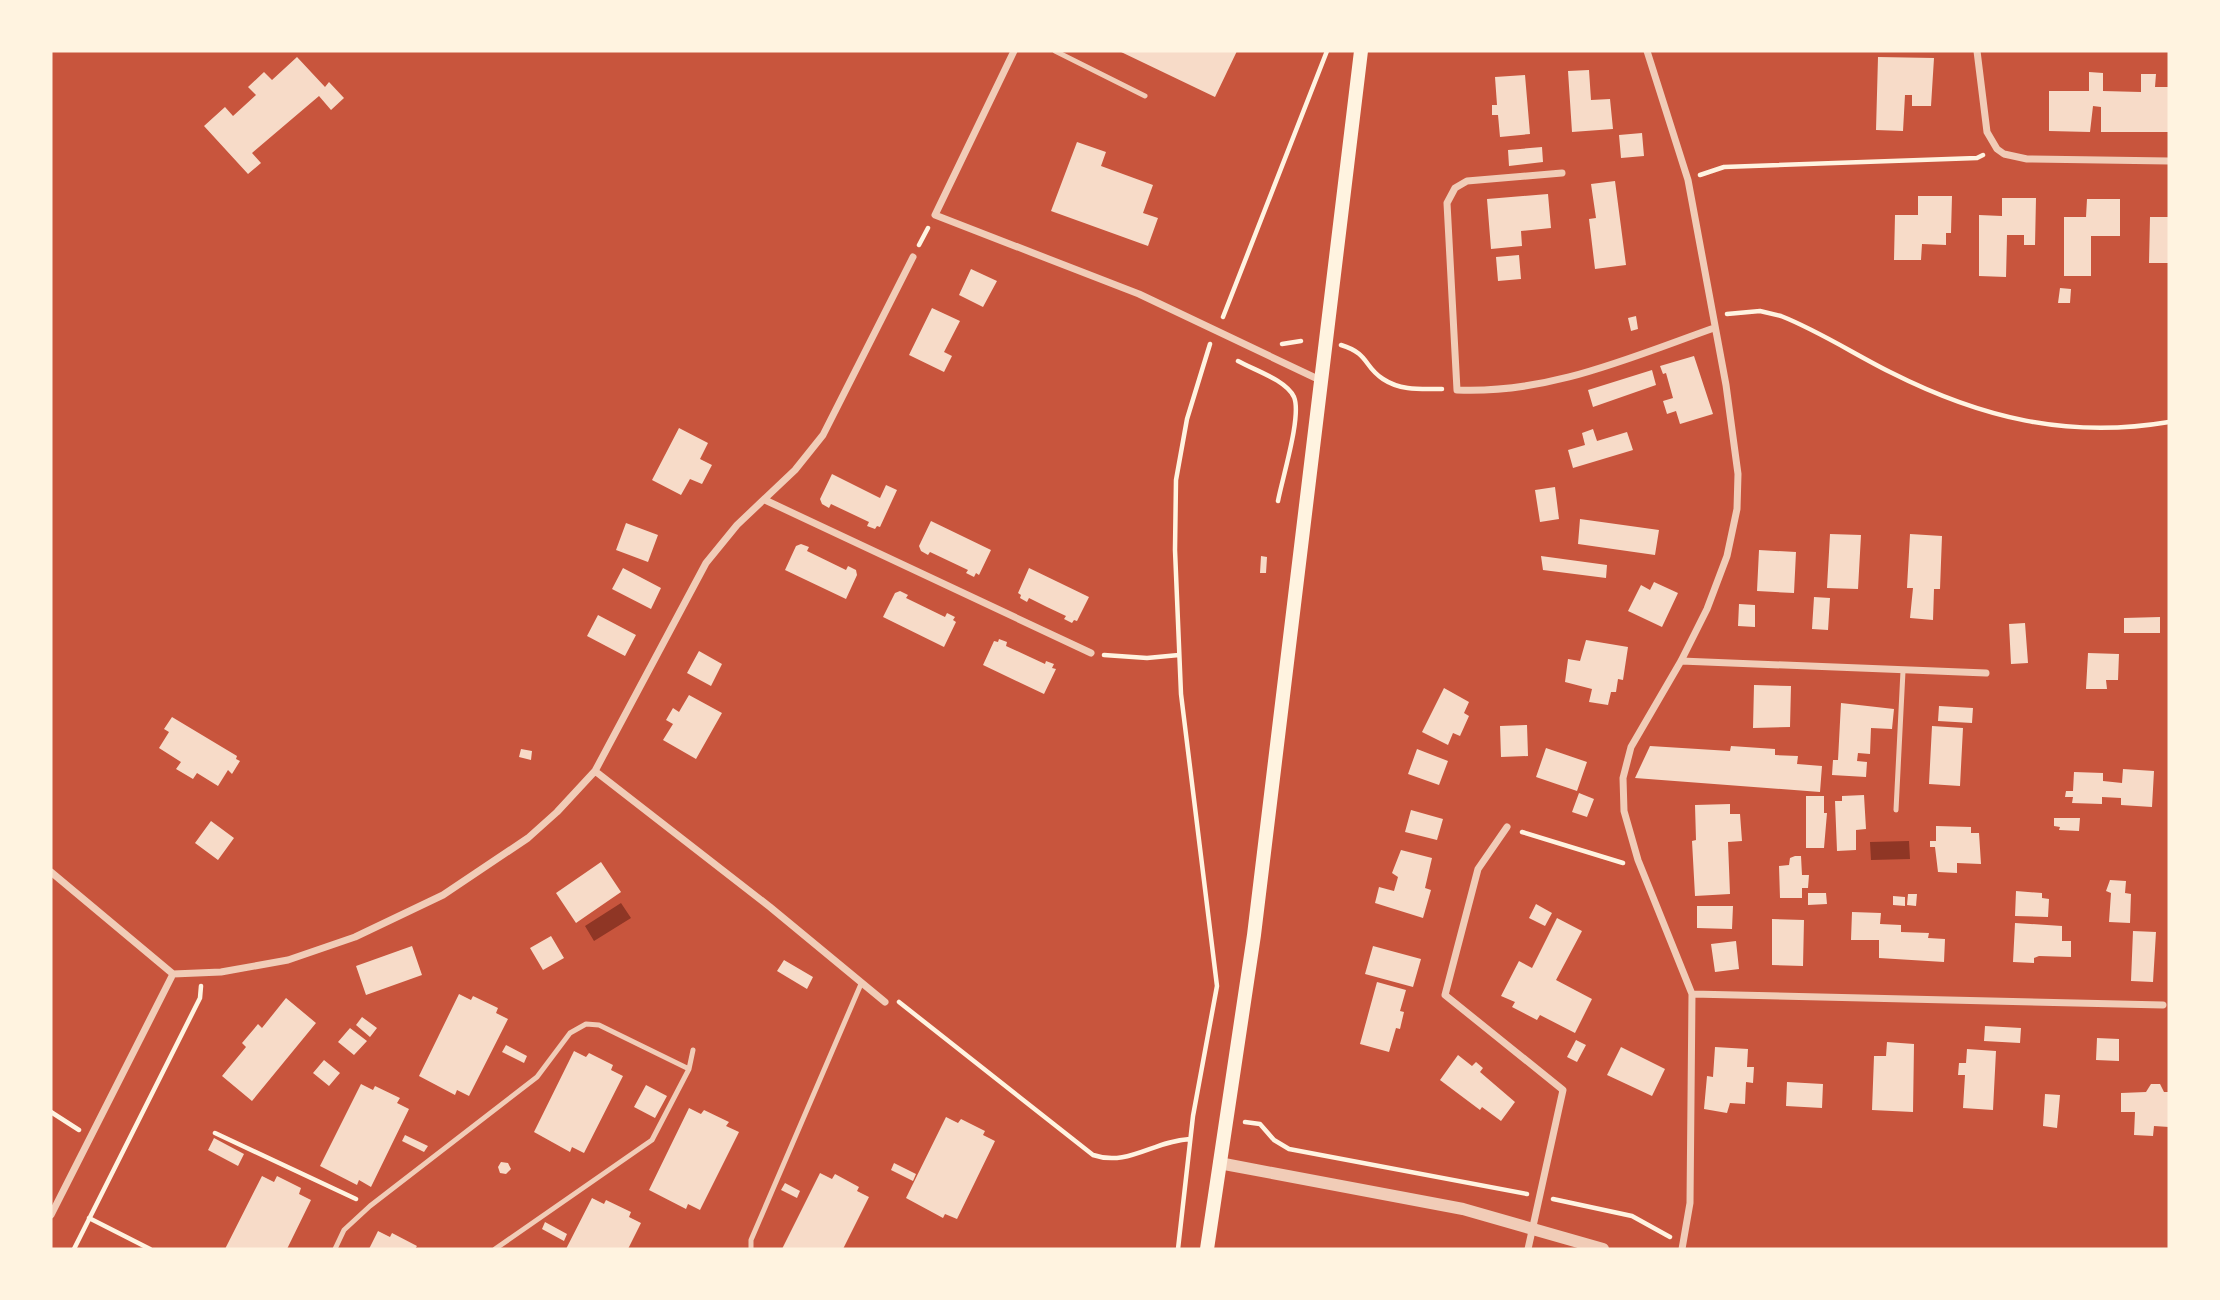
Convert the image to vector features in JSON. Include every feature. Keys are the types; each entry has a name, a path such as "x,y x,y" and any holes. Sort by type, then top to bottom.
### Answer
{"main road":[{"path":"1208,1249 1254,935 1361,51"}],"street":[{"path":"1014,51 934,215 1139,294 1322,381"},
{"path":"1647,51 1688,180 1736,449 1737,509 1727,556 1707,609 1681,661 1631,747 1625,766 1624,811 1637,860 1692,994 1690,1203 1683,1247"},
{"path":"1977,51 1985,125 1997,149 2013,158 2027,159 2169,161"},
{"path":"1562,173 1467,181 1450,194 1447,203 1457,390 1518,389 1572,379 1714,328"},
{"path":"51,872 173,974 204,972 288,960 333,946 405,915 452,889 528,838 595,771 706,563 737,525 795,470 822,435 913,257"},
{"path":"765,500 1091,653"},
{"path":"1681,661 1986,673"},
{"path":"595,771 770,907 885,1002"},
{"path":"1507,827 1478,869 1444,995 1563,1090 1528,1249"},
{"path":"51,1215 173,974"},
{"path":"1692,994 2166,1005"},
{"path":"1219,1163 1463,1209 1603,1249"}],"lane":[{"path":"1055,51 1145,96"},
{"path":"1896,810 1903,671"},
{"path":"751,1249 751,1240 861,984"},
{"path":"335,1249 344,1230 370,1206 537,1077 570,1032 586,1024 599,1025 689,1069"},
{"path":"495,1249 652,1140 689,1069 693,1050"}],"path":[{"path":"1178,1249 1193,1116 1217,986 1181,694 1176,480 1187,419 1209,346 1327,51"},
{"path":"1688,180 1724,167 1978,158 1997,149"},
{"path":"913,257 934,215"},
{"path":"1714,328 1728,312 1760,311 1781,316 1951,401 2002,417 2062,428 2139,427 2169,422"},
{"path":"1341,345 1360,351 1382,379 1404,389 1457,390"},
{"path":"1209,346 1221,352"},
{"path":"1232,358 1278,382 1293,396 1296,411 1278,501"},
{"path":"1091,653 1147,658 1180,655"},
{"path":"1507,827 1620,864 1637,860"},
{"path":"74,1249 200,998 204,972"},
{"path":"885,1002 895,999 1093,1155 1110,1161 1154,1146 1190,1139"},
{"path":"51,1112 90,1137"},
{"path":"1193,1116 1260,1124 1273,1140 1289,1149 1632,1216 1683,1247"},
{"path":"215,1133 370,1206"},
{"path":"89,1218 150,1249"}],"shaded area":[{"path":"1909,841 1910,859 1871,860 1870,842"},
{"path":"621,903 631,918 594,941 585,926"}],"building":[{"path":"1119,51 1237,51 1215,97"},
{"path":"297,57 325,87 329,82 344,98 331,110 319,96 252,153 261,163 248,174 204,126 225,107 233,116 256,95 248,87 264,72 272,80"},
{"path":"1878,57 1934,58 1931,106 1912,106 1912,95 1905,95 1903,131 1876,130"},
{"path":"1589,70 1591,100 1610,99 1613,129 1572,132 1568,71"},
{"path":"2089,72 2103,73 2103,91 2141,92 2141,74 2156,74 2155,87 2169,87 2169,132 2101,132 2101,107 2093,106 2090,132 2049,131 2049,91 2089,91"},
{"path":"1525,75 1530,134 1500,137 1498,115 1492,115 1492,105 1497,105 1495,77"},
{"path":"1642,133 1644,156 1621,158 1619,135"},
{"path":"1077,142 1106,152 1101,166 1153,185 1143,213 1158,218 1148,246 1051,211"},
{"path":"1542,147 1543,162 1509,166 1508,150"},
{"path":"1615,181 1626,265 1595,269 1589,219 1596,218 1591,184"},
{"path":"1548,194 1551,228 1521,231 1522,246 1491,249 1487,199"},
{"path":"1918,196 1952,196 1951,233 1946,233 1946,245 1922,244 1921,260 1894,260 1895,215 1918,215"},
{"path":"2002,198 2036,198 2035,245 2024,245 2024,235 2007,235 2006,277 1979,276 1979,215 2002,216"},
{"path":"2087,199 2120,199 2120,236 2091,236 2091,276 2064,276 2064,217 2086,217"},
{"path":"2150,217 2169,217 2169,263 2149,263"},
{"path":"1519,255 1521,279 1498,281 1496,257"},
{"path":"971,269 997,281 983,307 959,295"},
{"path":"2060,288 2071,289 2070,303 2058,303"},
{"path":"932,308 960,321 944,352 952,356 944,372 909,355"},
{"path":"1636,316 1638,329 1631,331 1628,318"},
{"path":"1694,356 1713,414 1680,424 1676,411 1667,414 1663,401 1673,398 1666,373 1663,374 1660,366"},
{"path":"1652,370 1656,385 1593,407 1588,390"},
{"path":"679,428 708,443 700,459 712,465 702,484 690,479 681,495 652,480"},
{"path":"1593,429 1597,441 1627,432 1633,450 1573,468 1568,450 1585,445 1582,433"},
{"path":"832,474 880,498 886,485 897,490 880,527 875,529 867,526 869,522 831,504 829,508 822,504 820,499"},
{"path":"1555,487 1559,519 1540,522 1535,490"},
{"path":"1580,519 1659,530 1655,555 1578,544"},
{"path":"931,521 991,550 979,575 976,573 974,577 966,573 968,570 930,552 928,555 921,551 919,546"},
{"path":"626,523 658,535 648,562 616,550"},
{"path":"1830,534 1861,535 1858,589 1827,588"},
{"path":"1910,534 1942,536 1940,589 1934,589 1933,620 1910,618 1913,588 1907,588"},
{"path":"801,544 809,547 807,551 846,570 848,566 856,570 857,575 846,599 785,570 796,546"},
{"path":"1759,550 1796,552 1794,593 1757,591"},
{"path":"1261,556 1267,557 1266,573 1260,573"},
{"path":"1541,556 1607,565 1606,578 1543,570"},
{"path":"623,568 661,588 651,609 612,589"},
{"path":"1029,568 1089,597 1077,621 1072,623 1064,619 1066,616 1029,598 1027,602 1020,598 1018,593"},
{"path":"1654,582 1678,593 1662,627 1628,611 1641,585 1650,590"},
{"path":"900,591 908,595 906,598 945,617 947,613 955,617 953,620 956,622 944,647 883,617 895,593"},
{"path":"1814,597 1830,598 1828,630 1812,629"},
{"path":"1739,604 1755,605 1755,627 1738,626"},
{"path":"598,615 636,635 625,656 587,636"},
{"path":"2160,617 2160,633 2124,633 2124,618"},
{"path":"2025,623 2028,663 2011,664 2009,624"},
{"path":"999,639 1007,642 1006,646 1045,664 1046,661 1054,664 1052,668 1056,669 1044,694 983,665 994,641 998,642"},
{"path":"1586,640 1628,647 1623,680 1618,679 1616,692 1611,692 1608,705 1589,702 1592,689 1565,682 1568,659 1580,661"},
{"path":"699,651 722,664 711,686 687,673"},
{"path":"2088,653 2119,654 2118,680 2106,680 2107,689 2086,689"},
{"path":"1754,685 1791,686 1790,727 1753,728"},
{"path":"1444,688 1469,702 1464,713 1469,716 1460,736 1453,733 1448,745 1422,732"},
{"path":"689,695 722,713 696,759 663,740 673,724 666,720 673,708 679,712"},
{"path":"1841,703 1894,709 1892,729 1871,728 1870,754 1858,753 1857,761 1867,762 1866,777 1832,775 1833,760 1838,760"},
{"path":"1939,706 1973,708 1972,723 1938,721"},
{"path":"172,717 237,756 236,759 240,761 232,774 228,770 218,786 197,773 193,779 176,769 181,762 159,748 169,732 164,729"},
{"path":"1527,725 1528,756 1501,757 1500,726"},
{"path":"1932,726 1963,728 1960,786 1929,784"},
{"path":"1650,746 1730,751 1731,746 1775,749 1775,755 1798,756 1797,764 1822,766 1820,792 1635,778"},
{"path":"1546,748 1587,762 1577,791 1536,777"},
{"path":"521,749 532,751 531,760 519,757"},
{"path":"1417,749 1448,761 1439,785 1408,774"},
{"path":"2123,769 2154,771 2152,807 2121,805 2121,798 2102,797 2102,804 2072,803 2073,797 2065,797 2066,791 2073,791 2074,772 2103,773 2103,781 2122,783"},
{"path":"1579,793 1594,799 1587,817 1572,812"},
{"path":"1864,795 1866,829 1856,830 1856,850 1837,851 1835,801 1842,801 1842,796"},
{"path":"1806,796 1824,796 1824,813 1827,813 1824,848 1806,848"},
{"path":"1730,804 1730,814 1740,814 1742,841 1728,842 1730,894 1695,896 1692,841 1696,840 1695,805"},
{"path":"1411,810 1443,819 1437,840 1405,832"},
{"path":"2054,818 2080,818 2079,831 2059,830 2060,827 2054,826"},
{"path":"211,821 234,838 218,860 195,843"},
{"path":"1936,826 1971,827 1971,833 1979,833 1981,864 1957,863 1957,873 1938,872 1935,847 1930,847 1930,841 1936,841"},
{"path":"1401,850 1432,858 1425,888 1431,890 1423,918 1375,903 1379,887 1394,891 1398,877 1392,873"},
{"path":"1801,856 1802,875 1809,875 1808,888 1802,888 1802,898 1780,898 1779,866 1789,865 1790,858"},
{"path":"601,862 621,892 576,923 556,893"},
{"path":"2110,880 2126,881 2125,893 2131,894 2130,923 2109,922 2111,893 2106,891"},
{"path":"2016,891 2042,893 2042,898 2049,899 2048,917 2015,916"},
{"path":"1808,893 1826,893 1827,904 1808,905"},
{"path":"1908,894 1917,894 1916,906 1907,905"},
{"path":"1893,896 1905,897 1905,906 1893,905"},
{"path":"1536,904 1552,913 1545,926 1529,918"},
{"path":"1697,906 1733,906 1732,929 1697,928"},
{"path":"1852,912 1881,913 1880,924 1901,925 1901,932 1929,933 1928,938 1945,939 1944,962 1879,958 1879,940 1851,940"},
{"path":"1557,918 1582,931 1556,980 1592,999 1575,1033 1540,1015 1537,1020 1512,1007 1515,1002 1501,996 1519,961 1532,968"},
{"path":"1772,919 1804,920 1803,966 1772,965"},
{"path":"2015,923 2062,926 2062,941 2071,941 2071,957 2039,956 2034,958 2034,963 2013,962"},
{"path":"2133,931 2156,932 2153,982 2131,981"},
{"path":"551,936 564,958 543,970 530,948"},
{"path":"1736,941 1739,969 1715,972 1711,944"},
{"path":"412,946 422,975 366,995 356,966"},
{"path":"1373,946 1421,959 1413,987 1365,974"},
{"path":"784,960 813,977 807,989 777,971"},
{"path":"1377,982 1406,990 1400,1011 1404,1012 1400,1029 1396,1028 1389,1052 1360,1044"},
{"path":"459,994 471,1000 473,996 498,1008 496,1013 508,1019 469,1096 457,1090 455,1095 419,1076"},
{"path":"286,998 316,1023 252,1101 222,1076 246,1047 242,1043 258,1024 262,1028"},
{"path":"362,1017 377,1028 370,1037 356,1025"},
{"path":"1985,1026 2021,1028 2020,1043 1984,1041"},
{"path":"350,1028 367,1041 354,1055 338,1042"},
{"path":"2097,1038 2119,1039 2119,1061 2096,1060"},
{"path":"1576,1040 1586,1045 1577,1062 1567,1057"},
{"path":"1887,1042 1914,1044 1913,1112 1872,1110 1874,1056 1886,1056"},
{"path":"506,1045 527,1056 524,1063 502,1052"},
{"path":"1621,1047 1665,1069 1652,1096 1607,1075"},
{"path":"1715,1047 1748,1049 1747,1067 1754,1067 1753,1083 1746,1082 1745,1104 1730,1103 1727,1113 1704,1109 1707,1076 1713,1077"},
{"path":"1967,1049 1996,1051 1993,1110 1963,1108 1965,1075 1958,1075 1959,1063 1966,1063"},
{"path":"574,1051 586,1057 589,1053 613,1065 611,1070 623,1076 584,1153 572,1147 570,1152 534,1132"},
{"path":"1458,1055 1472,1066 1476,1062 1483,1068 1480,1072 1515,1102 1501,1121 1482,1107 1480,1110 1440,1080"},
{"path":"324,1060 340,1073 329,1086 313,1073"},
{"path":"1787,1082 1823,1084 1822,1108 1786,1106"},
{"path":"361,1084 373,1090 375,1086 400,1098 397,1103 409,1109 371,1187 359,1180 357,1185 320,1166"},
{"path":"2151,1084 2160,1084 2164,1092 2169,1092 2169,1127 2154,1126 2153,1136 2134,1135 2135,1112 2121,1112 2121,1093 2146,1092"},
{"path":"646,1085 667,1096 655,1118 634,1107"},
{"path":"2045,1094 2060,1095 2057,1128 2043,1126"},
{"path":"689,1108 701,1114 704,1110 729,1122 726,1126 739,1132 700,1210 688,1204 686,1209 649,1190"},
{"path":"946,1117 958,1123 961,1119 985,1131 983,1135 995,1141 957,1219 945,1214 943,1218 906,1198"},
{"path":"405,1135 428,1146 424,1152 402,1141"},
{"path":"214,1138 244,1154 238,1166 208,1150"},
{"path":"501,1162 508,1163 511,1169 506,1174 500,1173 498,1167"},
{"path":"894,1163 916,1174 913,1181 891,1170"},
{"path":"820,1173 832,1179 835,1174 859,1187 857,1191 869,1197 843,1249 782,1249"},
{"path":"262,1176 274,1182 277,1176 301,1188 299,1194 311,1200 287,1249 225,1249"},
{"path":"785,1183 800,1191 797,1198 781,1190"},
{"path":"592,1198 604,1204 606,1200 631,1212 629,1217 641,1223 628,1249 566,1249"},
{"path":"545,1222 567,1234 564,1241 542,1229"},
{"path":"378,1231 390,1237 392,1233 417,1246 415,1249 369,1249"}]}
